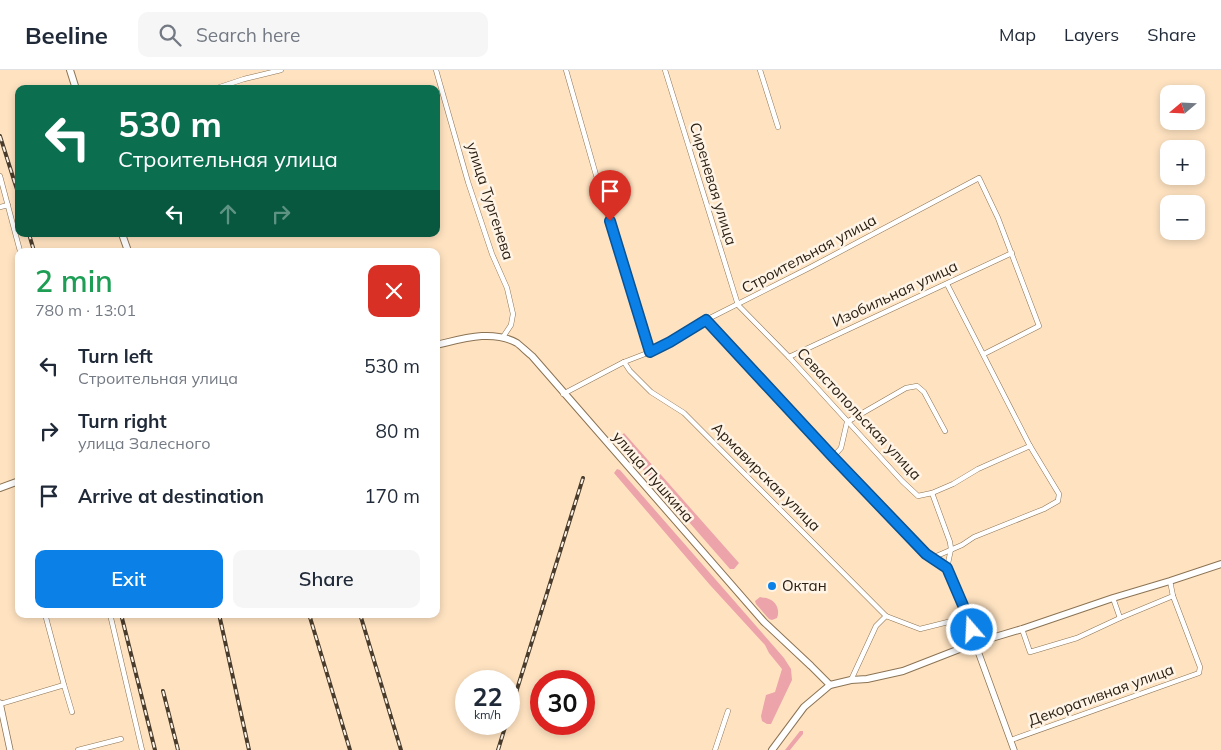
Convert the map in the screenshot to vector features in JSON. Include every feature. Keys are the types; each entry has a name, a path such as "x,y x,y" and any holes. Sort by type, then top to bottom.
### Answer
{"main road":[{"path":"70,70 75,85"},
{"name":"улица Пушкина","path":"440,344 472,337 490,336 503,337 519,344 764,622 830,685"},
{"path":"0,488 15,482"},
{"path":"772,750 804,707 830,685 851,680 867,679 903,670 975,643 1022,630 1112,598 1221,564"}],"street":[{"path":"226,85 280,70"},
{"name":"улица Тургенева","path":"436,70 468,182 492,254 507,288 513,314 511,326 503,337"},
{"path":"566,70 650,352"},
{"name":"Сиреневая улица","path":"665,70 738,304"},
{"path":"760,70 778,127"},
{"path":"0,176 15,232"},
{"name":"Строительная улица","path":"564,394 624,362 670,342 706,320 979,178 1012,253"},
{"path":"0,207 8,205"},
{"path":"984,354 1039,326 1012,253"},
{"name":"Изобильная улица","path":"789,357 1012,253"},
{"path":"932,558 962,545 974,537 1044,509 1058,500 1059,494 1030,446 948,284"},
{"name":"Севастопольская улица","path":"738,304 902,481 918,496 932,493 950,542 951,549 947,568"},
{"path":"706,320 926,554 947,568 968,617 975,643 1014,750"},
{"name":"Армавирская улица","path":"624,362 630,371 651,392 684,413 886,616 920,629 968,617"},
{"path":"833,457 841,448 847,422 906,388 917,386 924,392 945,431"},
{"path":"932,493 953,484 978,469 1030,446"},
{"path":"1022,630 1030,652 1077,638 1173,596 1170,581"},
{"name":"Декоративная улица","path":"1011,740 1199,673 1200,667 1173,596"},
{"path":"1112,598 1120,618"},
{"path":"851,680 876,626 886,616"},
{"path":"45,618 72,712"},
{"path":"111,618 142,750"},
{"path":"10,750 0,703 64,685"},
{"path":"715,750 728,711"},
{"path":"78,750 121,739"}],"shaded area":[{"path":"624,433 739,563 734,569 730,569 619,442 620,437"},
{"path":"617,469 620,470 784,658 791,669 792,680 771,724 762,721 761,716 766,695 775,692 782,669 765,645 710,585 614,473"},
{"path":"760,597 768,598 776,604 778,610 777,618 769,619 756,604 755,601"},
{"path":"800,731 803,731 803,734 790,750 785,750"}],"railway":[{"path":"0,136 15,183"},
{"path":"30,237 33,248"},
{"path":"520,680 583,478"},
{"path":"122,618 155,750"},
{"path":"220,618 249,750"},
{"path":"310,618 350,750"},
{"path":"361,618 401,750"},
{"path":"163,691 178,750"},
{"path":"498,750 503,735"}],"place":[{"name":"Октан","path":"772,586"}],"route":[{"path":"610,221 650,352 706,320 926,554 947,568 972,630"}]}
